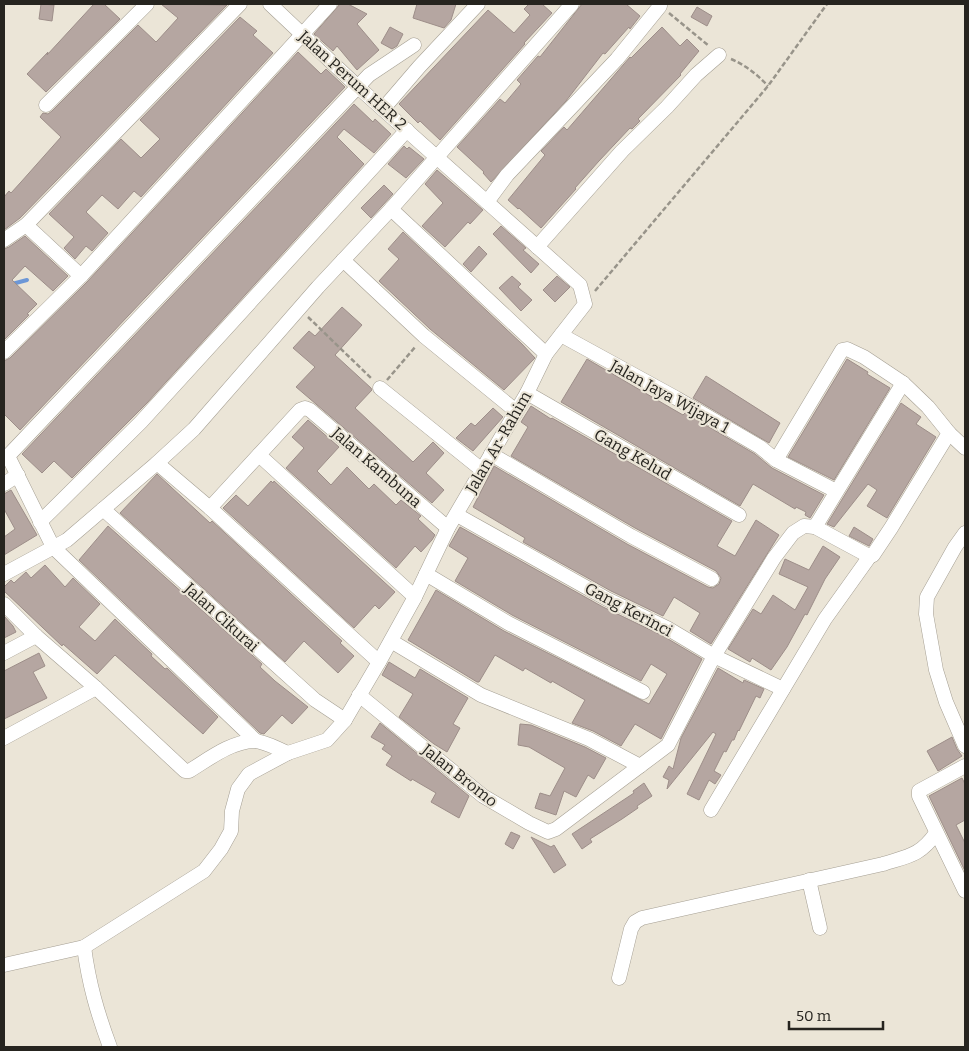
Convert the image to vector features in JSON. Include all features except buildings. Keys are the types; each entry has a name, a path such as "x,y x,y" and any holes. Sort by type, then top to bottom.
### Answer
{"street":[{"path":"46,105 147,4"},
{"path":"4,240 26,226 240,4"},
{"name":"Jalan Perum HER 2","path":"270,4 358,87 580,285 585,304"},
{"path":"4,352 81,276 330,4"},
{"path":"383,109 478,4"},
{"path":"4,574 67,540 194,429 572,4"},
{"path":"487,202 507,175 617,59 660,6"},
{"path":"288,753 256,741 53,547 6,453 18,447 369,75 414,45"},
{"path":"400,55 419,67"},
{"path":"537,247 622,151 667,107 696,75 719,55"},
{"path":"40,522 141,422 197,358 408,130"},
{"path":"391,209 546,354"},
{"path":"26,226 81,276"},
{"path":"343,260 424,336 516,411"},
{"name":"Jalan Ar-Rahim","path":"4,965 84,947 204,871 221,849 231,831 232,811 238,790 249,774 288,753 328,740 345,720 391,641 415,597 448,528 527,393 546,354 585,304"},
{"name":"Jalan Jaya Wijaya 1","path":"561,336 676,398 760,447 776,460 836,491"},
{"path":"776,460 842,350 847,349 864,357 903,383 928,407 965,448"},
{"path":"815,527 903,383"},
{"path":"380,388 482,470"},
{"name":"Gang Kelud","path":"527,393 740,515"},
{"name":"Jalan Kambuna","path":"259,455 300,410 304,408 310,410 448,528"},
{"path":"711,810 825,619 891,528 949,432"},
{"path":"491,454 631,536 712,579"},
{"path":"210,508 259,455 415,597"},
{"path":"157,463 210,508 379,662"},
{"path":"4,484 18,476"},
{"name":"Jalan Cikurai","path":"103,509 314,700 345,720"},
{"name":"Gang Kerinci","path":"457,515 607,599 667,628 714,656 783,689"},
{"path":"391,641 481,695 589,739 640,766 668,744 714,656 774,558 793,533 804,526 815,527 870,556"},
{"path":"965,533 927,597 926,605 936,670 946,702 965,746"},
{"path":"426,574 508,623 643,692"},
{"path":"4,604 36,636 96,688 185,772 190,771 232,746 256,741"},
{"path":"4,652 36,636"},
{"path":"4,738 96,688"},
{"name":"Jalan Bromo","path":"359,695 483,796 529,824 548,832 640,766"},
{"path":"965,766 919,790 921,803 965,890"},
{"path":"619,978 631,929 635,922 642,918 883,864 916,854 927,846 936,834"},
{"path":"810,880 820,928"},
{"path":"84,947 91,990 98,1017 110,1047"}],"path":[{"path":"585,304 768,86 827,4"},
{"path":"660,6 719,55 738,62 758,75 768,86"},
{"path":"300,308 380,388 424,336"}],"waterway":[{"path":"12,284 27,280"}]}
